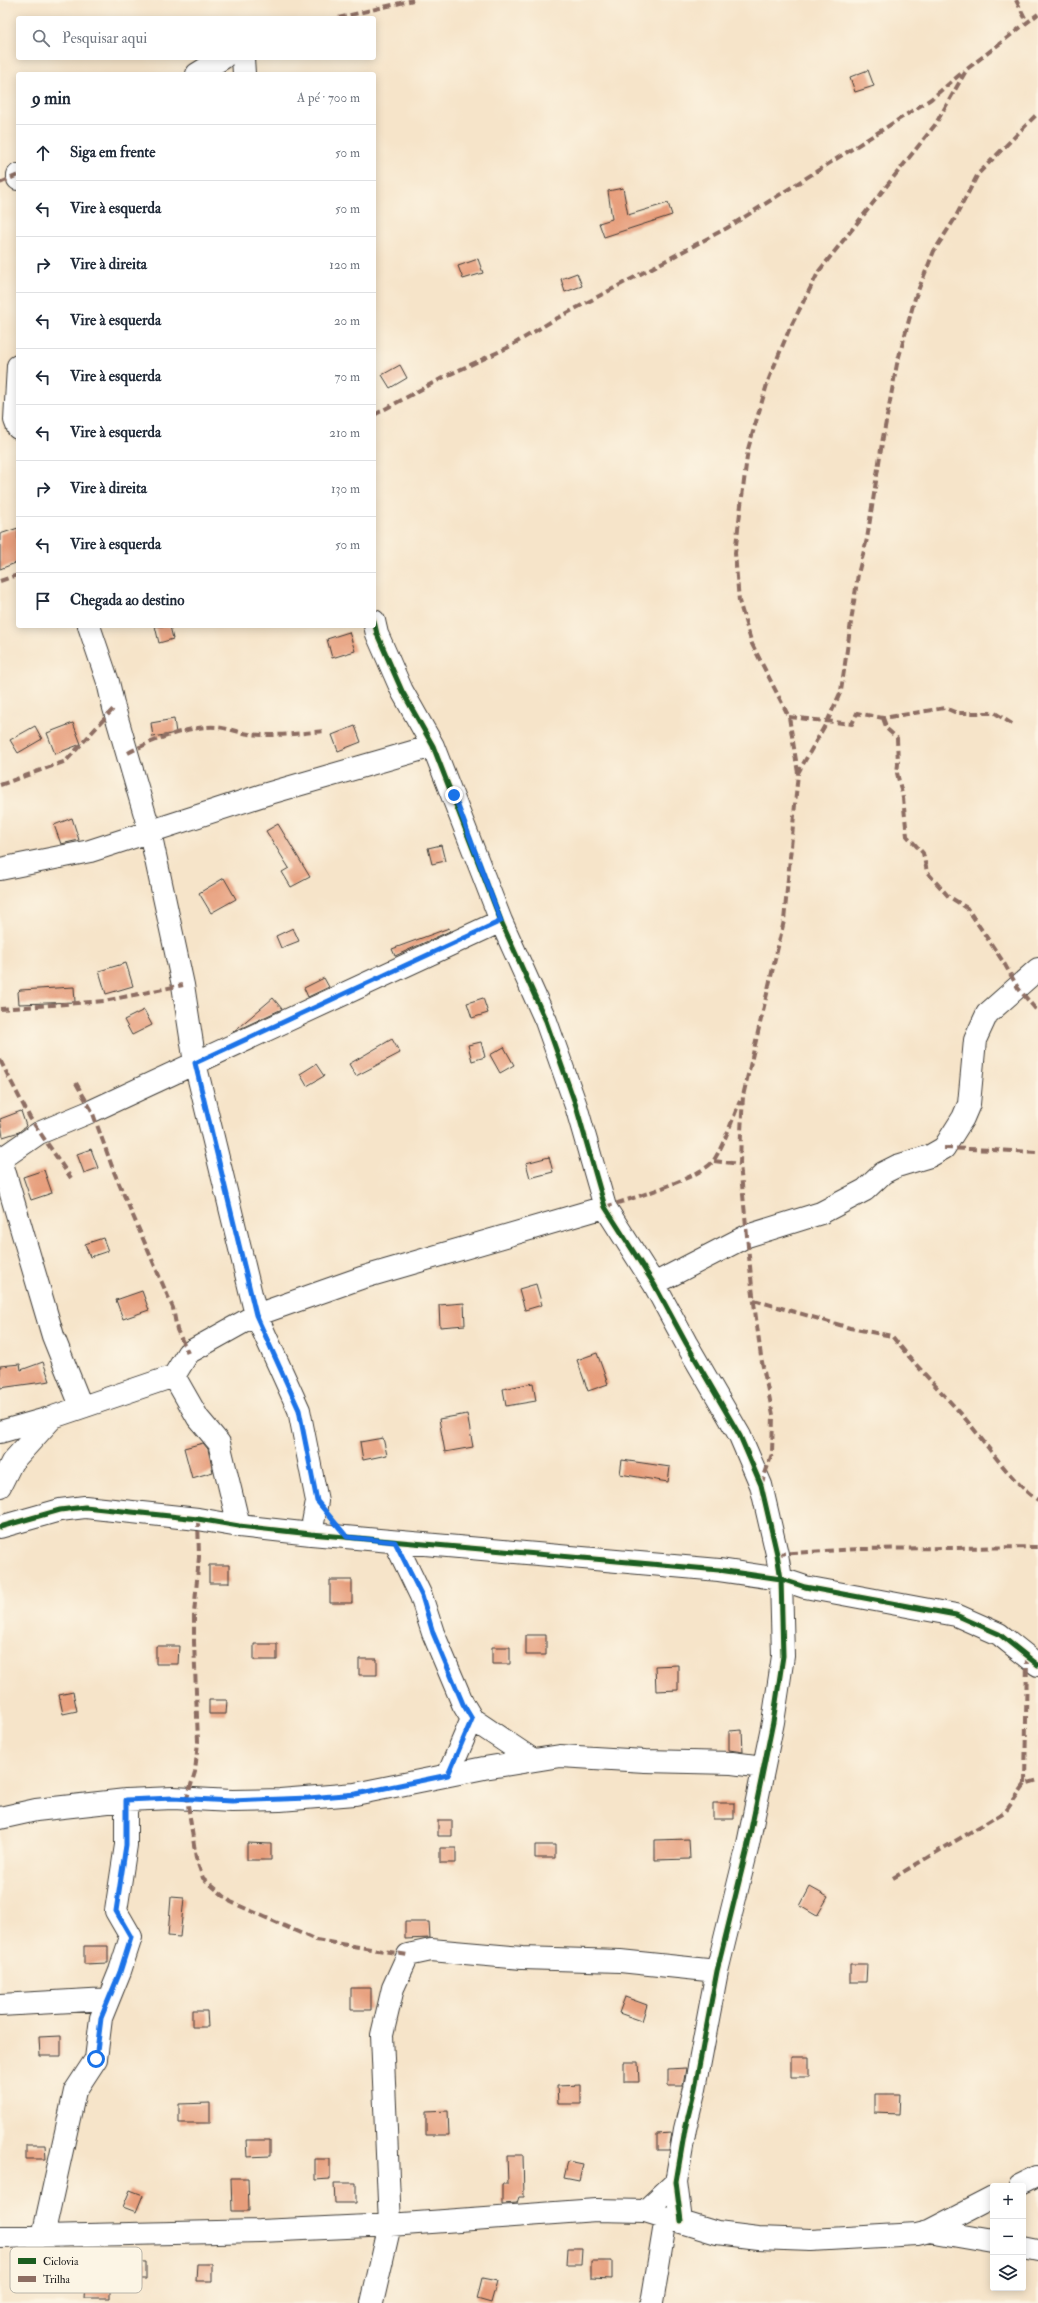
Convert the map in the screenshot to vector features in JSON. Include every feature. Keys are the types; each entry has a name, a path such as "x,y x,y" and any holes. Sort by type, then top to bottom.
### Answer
{"street":[{"path":"200,72 220,60"},
{"path":"243,60 244,72"},
{"path":"11,424 16,383"},
{"path":"89,628 108,682 114,708 150,832 183,985 195,1063 256,1315 299,1410 317,1501 311,1534"},
{"path":"376,628 402,691 433,746 501,921 546,1021 576,1106 605,1207 654,1284 686,1343 740,1436 753,1464 766,1505 781,1579 783,1656 773,1722 747,1849 717,1971 676,2182 673,2220 662,2253 652,2303"},
{"path":"0,869 90,851 263,795 433,746"},
{"path":"80,1406 53,1336 0,1160 39,1133 92,1111 501,921"},
{"path":"654,1284 747,1236 821,1213 865,1190 883,1173 897,1166 930,1156 944,1148 963,1118 969,1104 975,1040 987,1014 1038,969"},
{"path":"0,1432 53,1417 80,1406 174,1376 188,1353 256,1315 361,1278 605,1207"},
{"path":"174,1376 198,1418 219,1443 239,1526"},
{"path":"0,1486 12,1462 53,1417"},
{"path":"317,1501 347,1537"},
{"path":"0,1527 60,1510 84,1507 198,1518 239,1526 311,1534 719,1570 781,1579 828,1591 956,1615 999,1634 1038,1665"},
{"path":"395,1542 422,1596 433,1633 463,1704 472,1719 533,1760"},
{"path":"448,1775 472,1719"},
{"path":"0,1818 36,1810 126,1800 173,1798 232,1801 356,1794 448,1775 560,1756 581,1756 645,1762 732,1763 763,1767"},
{"path":"43,2236 75,2091 96,2059 101,2018 120,1972 131,1937 116,1911 126,1845 126,1800"},
{"path":"372,2303 390,2225 382,2035 393,1988 408,1955 431,1950 522,1958 628,1962 717,1971"},
{"path":"0,2005 108,1999"},
{"path":"1026,2183 1038,2177"},
{"path":"645,2211 676,2182"},
{"path":"0,2237 260,2231 390,2225 596,2210 645,2211 717,2233 758,2238 811,2240 917,2234 930,2231 990,2200"},
{"path":"930,2231 990,2241"},
{"path":"1026,2249 1038,2251"}],"building":[{"path":"868,70 874,86 855,92 850,77"},
{"path":"623,188 628,215 668,203 672,215 604,237 599,223 612,219 608,191"},
{"path":"478,259 483,273 463,279 458,266"},
{"path":"577,273 582,286 565,292 561,279"},
{"path":"400,365 407,378 390,388 382,375"},
{"path":"16,529 16,563 0,569 0,534"},
{"path":"155,628 170,628 173,639 159,643"},
{"path":"349,632 355,651 332,658 327,639"},
{"path":"174,719 176,733 153,737 151,723"},
{"path":"73,723 81,744 55,754 47,733"},
{"path":"35,726 42,739 18,753 10,740"},
{"path":"355,726 361,742 338,751 332,735"},
{"path":"72,818 79,840 61,844 54,825"},
{"path":"278,824 310,877 291,887 282,872 289,868 266,831"},
{"path":"441,845 445,861 432,864 428,848"},
{"path":"224,878 236,899 211,913 199,893"},
{"path":"293,928 299,941 281,948 276,936"},
{"path":"449,928 450,931 395,956 392,949"},
{"path":"126,963 133,986 106,994 99,971"},
{"path":"324,978 329,987 308,997 304,988"},
{"path":"74,987 75,1002 19,1004 18,992 20,990"},
{"path":"273,998 282,1009 233,1032"},
{"path":"483,998 488,1013 472,1018 467,1003"},
{"path":"144,1010 152,1025 132,1035 124,1020"},
{"path":"392,1039 400,1053 356,1076 349,1064"},
{"path":"481,1042 485,1057 472,1061 468,1045"},
{"path":"504,1047 514,1065 500,1073 490,1055"},
{"path":"316,1064 324,1076 307,1086 300,1074"},
{"path":"21,1111 26,1126 19,1132 3,1137 0,1119"},
{"path":"91,1149 98,1168 84,1173 77,1154"},
{"path":"549,1157 553,1172 530,1178 526,1163"},
{"path":"44,1170 52,1193 31,1200 23,1177"},
{"path":"103,1238 108,1251 90,1257 85,1244"},
{"path":"536,1284 542,1305 525,1310 519,1289"},
{"path":"142,1291 149,1310 123,1319 116,1300"},
{"path":"464,1303 465,1325 440,1327 439,1305"},
{"path":"597,1353 608,1384 588,1391 577,1360"},
{"path":"43,1362 50,1381 0,1388 0,1366 20,1364 21,1370"},
{"path":"533,1383 536,1401 506,1406 503,1389"},
{"path":"467,1414 473,1447 445,1452 439,1419"},
{"path":"383,1438 387,1455 363,1460 360,1442"},
{"path":"203,1443 208,1449 213,1472 192,1478 184,1448"},
{"path":"622,1460 670,1467 668,1482 620,1474"},
{"path":"209,1565 229,1565 229,1583 209,1583"},
{"path":"330,1580 352,1580 352,1603 330,1603"},
{"path":"526,1635 546,1635 546,1655 526,1655"},
{"path":"254,1644 277,1644 277,1660 254,1660"},
{"path":"156,1646 179,1646 178,1664 156,1664"},
{"path":"492,1647 510,1647 510,1664 492,1664"},
{"path":"359,1659 377,1659 377,1675 359,1675"},
{"path":"678,1665 678,1690 656,1691 655,1666"},
{"path":"73,1692 77,1711 63,1714 59,1695"},
{"path":"209,1700 227,1700 226,1714 209,1714"},
{"path":"742,1730 743,1752 729,1750 729,1731"},
{"path":"713,1803 734,1803 734,1819 713,1819"},
{"path":"438,1820 452,1820 452,1836 438,1836"},
{"path":"689,1839 690,1859 655,1860 655,1840"},
{"path":"247,1843 271,1844 271,1860 247,1860"},
{"path":"535,1845 555,1845 555,1858 535,1858"},
{"path":"440,1848 456,1848 456,1863 440,1863"},
{"path":"810,1887 828,1897 817,1916 800,1906"},
{"path":"171,1897 184,1898 180,1937 168,1936"},
{"path":"405,1922 429,1922 430,1938 405,1939"},
{"path":"84,1946 108,1946 108,1963 84,1964"},
{"path":"850,1964 867,1964 866,1982 850,1982"},
{"path":"351,1988 371,1988 371,2010 351,2010"},
{"path":"625,1997 647,2005 642,2021 619,2013"},
{"path":"192,2011 207,2011 208,2027 192,2027"},
{"path":"61,2036 61,2056 40,2056 39,2037"},
{"path":"791,2057 809,2057 809,2077 791,2077"},
{"path":"624,2062 638,2062 639,2082 624,2082"},
{"path":"686,2068 683,2086 668,2086 668,2069"},
{"path":"581,2085 581,2104 558,2104 557,2086"},
{"path":"875,2094 900,2094 899,2114 875,2113"},
{"path":"210,2103 210,2123 179,2123 179,2104"},
{"path":"448,2111 449,2135 426,2135 426,2112"},
{"path":"672,2133 669,2150 657,2150 657,2134"},
{"path":"246,2140 270,2140 270,2156 247,2157"},
{"path":"26,2145 45,2145 46,2159 26,2159"},
{"path":"507,2155 523,2155 524,2197 519,2197 517,2203 502,2204 502,2184 508,2184"},
{"path":"315,2159 330,2159 330,2179 315,2180"},
{"path":"568,2161 583,2164 579,2181 564,2178"},
{"path":"231,2178 248,2178 249,2211 232,2211"},
{"path":"334,2183 356,2183 356,2203 335,2203"},
{"path":"130,2190 143,2195 136,2212 123,2207"},
{"path":"568,2248 582,2248 581,2265 567,2265"},
{"path":"591,2261 612,2261 612,2279 591,2278"},
{"path":"142,2262 146,2262 146,2279 142,2279"},
{"path":"197,2264 212,2264 212,2281 196,2281"},
{"path":"482,2278 497,2281 491,2303 477,2299"},
{"path":"85,2293 110,2293 110,2298 85,2298"}],"marked path":[{"path":"346,16 413,0"},
{"path":"1016,0 1027,22"},
{"path":"798,773 789,717 752,644 739,601 735,553 748,449 768,381 789,330 819,271 935,125 967,69 1038,14"},
{"path":"376,414 444,377 507,348 552,321 727,228 931,99 964,71"},
{"path":"761,1485 772,1454 773,1415 761,1357 752,1287 740,1164 741,1132 743,1096 784,921 798,773 828,720 841,691 858,574 867,539 882,443 897,364 915,298 934,251 954,220 978,174 1038,113"},
{"path":"0,183 16,176"},
{"path":"0,581 16,576"},
{"path":"0,785 66,761 114,708"},
{"path":"789,717 852,724 857,713 883,718 945,708 957,713 995,713 1015,726"},
{"path":"883,718 887,729 897,738 897,773 903,798 907,836 923,853 927,872 948,896 967,908 1004,963 1018,988 1038,1012"},
{"path":"128,753 171,735 183,731 206,727 216,727 258,735 326,731"},
{"path":"0,1009 104,1001 183,985"},
{"path":"0,1060 30,1118 71,1178"},
{"path":"76,1083 92,1111 114,1172 173,1308 177,1330 188,1353"},
{"path":"605,1207 647,1194 696,1174 707,1167 714,1160 722,1146 740,1101"},
{"path":"944,1148 1038,1152"},
{"path":"714,1161 740,1164"},
{"path":"754,1300 850,1328 892,1336 963,1416 998,1461 1017,1482 1038,1500"},
{"path":"198,1519 199,1557 194,1614 198,1742 195,1772 187,1798 196,1858 203,1878 231,1902 316,1940 408,1955"},
{"path":"777,1554 859,1549 1038,1547"},
{"path":"1025,1784 1027,1656"},
{"path":"893,1878 1006,1811 1025,1784 1038,1780"}],"cycle path":[{"path":"376,628 402,691 433,746 501,921 546,1021 576,1106 605,1207 654,1284 686,1343 740,1436 761,1485 777,1554 781,1579 783,1656 773,1722 747,1849 717,1971 695,2088 685,2129 676,2182 681,2221"},
{"path":"0,1527 60,1510 85,1507 198,1519 239,1526 311,1534 719,1570 781,1579 805,1587 956,1615 999,1634 1038,1665"}],"route":[{"path":"96,2059 101,2018 120,1972 131,1937 116,1911 126,1845 126,1800 195,1798 232,1801 309,1798 356,1794 448,1775 472,1719 463,1704 433,1633 422,1596 395,1542 347,1537 317,1501 299,1410 294,1396 256,1315 211,1136 195,1063 341,995 431,956 501,921 454,795"}]}
